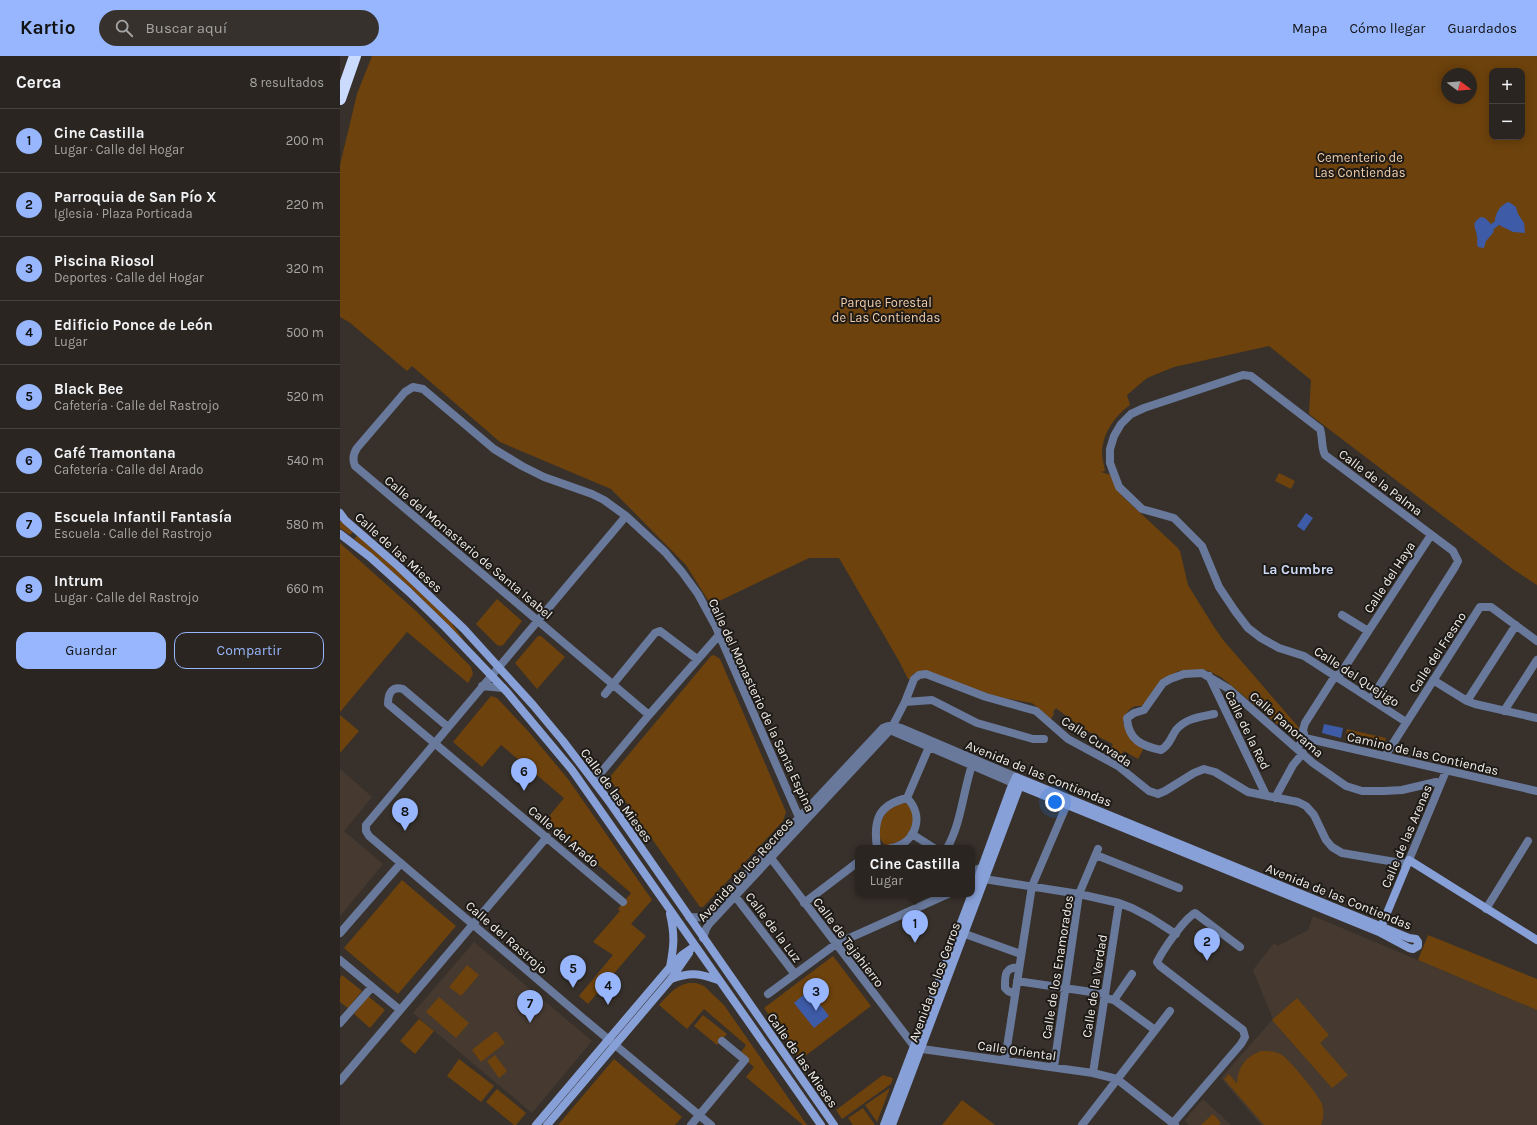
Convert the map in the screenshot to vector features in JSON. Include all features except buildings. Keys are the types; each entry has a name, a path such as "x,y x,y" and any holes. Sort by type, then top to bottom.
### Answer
{"highway":[{"path":"340,99 355,56"}],"street":[{"name":"Calle de la Palma","path":"1114,475 1110,463 1110,449 1114,436 1121,424 1131,414 1144,408 1243,375 1251,376 1320,429 1322,434 1323,451 1325,455 1453,551 1458,561 1372,699"},
{"name":"Calle del Monasterio de Santa Isabel","path":"416,387 413,387 405,392 357,448 354,453 353,460 355,466 648,715"},
{"name":"Calle del Monasterio de la Santa Espina","path":"416,387 423,389 494,449 522,466 555,482 592,494 615,508 626,516 665,552 698,594 715,625 718,635 801,820"},
{"name":"Calle del Quejigo","path":"1114,475 1119,487 1142,509 1174,518 1202,546 1219,587 1248,628 1261,638 1279,648 1304,656 1406,722"},
{"name":"Calle de las Mieses","path":"340,513 345,520 398,566 445,610 499,667 550,726 594,781 834,1125"},
{"path":"435,743 626,516"},
{"name":"Calle de las Mieses","path":"340,534 370,557 445,627 503,688 572,770 821,1125"},
{"name":"Calle del Haya","path":"1275,798 1305,738 1303,730 1306,723 1335,676 1341,673 1431,535"},
{"name":"Calle del Fresno","path":"1385,756 1480,607 1491,607 1516,625"},
{"path":"445,610 461,632 492,665 491,676"},
{"name":"Calle del Haya","path":"1342,615 1368,631"},
{"path":"1467,701 1516,625 1537,641"},
{"path":"605,694 654,633 660,631 697,659"},
{"path":"596,804 591,789 594,781 648,715 718,635"},
{"path":"1504,710 1537,660"},
{"name":"Calle Panorama","path":"1214,714 1193,718 1186,722 1176,730 1166,747 1161,750 1148,747 1137,742 1128,728 1127,718 1134,712 1144,710 1163,683 1184,674 1195,672 1202,673 1229,689 1313,763 1346,786 1362,791 1384,791 1402,790 1436,782 1441,783"},
{"path":"491,676 497,674 502,677 538,719 550,726"},
{"name":"Calle Curvada","path":"891,728 905,702 914,679 919,675 926,674 986,697 1036,710 1068,739 1118,766 1149,791 1158,794 1165,792 1194,773 1204,769 1216,772 1248,792 1266,795"},
{"name":"Calle de la Red","path":"1208,676 1266,795"},
{"path":"1433,680 1467,701 1537,718"},
{"path":"482,686 503,688"},
{"name":"Calle del Arado","path":"448,727 403,689 398,688 392,690 388,695 388,704 623,902"},
{"path":"1219,696 1222,690 1229,689"},
{"path":"905,702 932,700 977,723 1022,736 1044,739"},
{"name":"Avenida de los Recreos","path":"689,917 701,918 708,916 769,855 884,728 891,728"},
{"name":"Avenida de las Contiendas","path":"891,728 928,747 972,765 1069,797 1380,930"},
{"name":"Avenida de las Contiendas","path":"891,728 1018,781 1066,804 1380,930"},
{"name":"Camino de las Contiendas","path":"1305,738 1537,791"},
{"name":"Calle del Rastrojo","path":"435,743 366,825 366,830 369,836 711,1125"},
{"path":"908,798 928,747"},
{"path":"949,845 956,828 972,765"},
{"path":"572,770 594,781"},
{"name":"Calle de las Arenas","path":"1380,930 1446,770"},
{"name":"Avenida de los Cerros","path":"977,879 1018,781"},
{"name":"Avenida de los Cerros","path":"977,879 1018,781"},
{"path":"1266,795 1298,802 1310,810 1326,840 1332,847 1342,853 1408,862 1537,940"},
{"path":"900,845 912,834 916,826 917,814 914,804 908,798"},
{"path":"877,845 875,829 881,813 892,803 908,798"},
{"path":"1005,1060 1032,886 1066,804"},
{"path":"912,834 929,845"},
{"path":"340,1082 473,923 547,838"},
{"path":"1486,908 1528,841"},
{"name":"Calle de los Enamorados","path":"1054,1067 1079,894 1097,852 1179,888"},
{"name":"Avenida de los Recreos","path":"703,938 709,924 735,896 769,855"},
{"name":"Calle de Tajahierro","path":"769,855 804,903 918,1047"},
{"path":"340,933 401,862"},
{"path":"804,903 855,864"},
{"path":"975,870 982,868"},
{"path":"977,879 1032,886 1119,903 1145,915 1176,934"},
{"name":"Calle de la Luz","path":"735,896 794,973"},
{"path":"768,994 794,973 836,944 941,897"},
{"name":"Avenida de los Cerros","path":"892,1125 970,897"},
{"name":"Avenida de los Cerros","path":"884,1125 918,1047 964,934 973,897"},
{"name":"Calle de la Verdad","path":"1093,1073 1119,903"},
{"path":"669,909 674,933 670,967"},
{"path":"1117,1079 1174,1124 1241,1044 1245,1037 1244,1030 1160,966 1157,962 1190,915 1195,912 1240,947"},
{"path":"536,1125 671,979 695,946 689,917"},
{"path":"964,934 1021,954"},
{"path":"546,1125 670,967 682,955 695,946 701,946 706,949 769,1040 778,1045"},
{"path":"340,960 400,1010"},
{"path":"1015,994 1005,988 1005,979 1007,971 1011,967 1019,967"},
{"path":"671,979 686,974 700,974 718,980"},
{"path":"1114,1000 1132,974"},
{"path":"1017,981 1066,988 1105,996 1114,1000 1155,1030"},
{"path":"340,1023 372,987"},
{"path":"1082,1125 1170,1011"},
{"path":"691,1125 745,1060 722,1041"},
{"name":"Calle Oriental","path":"918,1047 1093,1073 1117,1079"},
{"path":"803,1100 824,1125"}],"shaded area":[{"path":"340,769 372,797 344,831 383,864 340,916"},
{"path":"1313,916 1537,1010 1537,1125 1261,1125 1221,1078 1273,1019 1253,970 1274,943 1278,946 1308,930"},
{"path":"474,942 592,1041 532,1113 413,1013"},
{"path":"1203,1099 1231,1125 1189,1125 1185,1120"}],"green space":[{"name":"Parque Forestal de Las Contiendas","path":"372,56 1537,56 1537,585 1514,570 1309,414 1311,380 1269,346 1174,367 1147,378 1127,395 1130,405 1119,414 1107,431 1102,452 1105,471 1101,472 1111,475 1122,496 1178,548 1188,585 1214,627 1224,641 1301,730 1294,738 1221,677 1206,670 1178,671 1159,684 1142,706 1135,706 1124,716 1123,723 1133,742 1144,748 1138,759 1124,751 1117,761 1108,754 1113,744 1083,729 1056,708 1051,719 1032,703 998,697 922,671 913,674 910,679 908,679 839,558 809,558 711,605 686,565 611,489 500,442 412,366 407,371 349,322 340,317 340,165 357,94"},
{"path":"1279,473 1295,481 1291,489 1275,481"},
{"path":"340,521 353,532 350,535 340,528"},
{"path":"358,535 405,577 451,622 466,644 408,586 354,539"},
{"path":"340,543 417,612 471,667 473,674 468,683 407,632 340,712"},
{"path":"497,599 522,621 501,646 497,645 476,624"},
{"path":"538,636 541,636 565,657 537,689 515,663"},
{"path":"714,655 720,659 786,812 783,821 706,904 703,907 700,907 609,778 711,656"},
{"path":"491,696 497,698 528,731 568,779 652,900 631,924 646,936 588,1004 579,996 613,955 593,942 620,911 618,909 631,893 546,820 564,798 501,745 482,767 453,742"},
{"path":"340,715 359,731 340,753"},
{"path":"1347,729 1386,738 1384,747 1345,739"},
{"path":"905,803 908,804 915,814 910,831 905,837 894,844 884,844 879,835 882,818 893,806"},
{"path":"402,880 456,926 398,994 344,948"},
{"path":"1428,935 1537,979 1537,1010 1418,960"},
{"path":"833,956 871,1006 800,1060 764,1008"},
{"path":"467,965 479,975 461,996 449,987"},
{"path":"342,975 362,991 348,1008 340,1002 340,978"},
{"path":"688,983 696,983 704,986 724,1005 807,1125 803,1125 746,1077 754,1067 748,1062 741,1052 746,1045 704,1009 687,1029 659,1005 675,989"},
{"path":"368,996 385,1010 370,1028 354,1014"},
{"path":"439,997 469,1023 456,1038 426,1012"},
{"path":"1297,998 1329,1035 1320,1043 1348,1075 1332,1088 1272,1020"},
{"path":"703,1015 727,1034 717,1045 694,1026"},
{"path":"419,1019 434,1031 415,1054 400,1041"},
{"path":"496,1031 505,1043 481,1062 472,1050"},
{"path":"1261,1051 1275,1052 1282,1055 1304,1078 1322,1104 1323,1120 1321,1125 1264,1125 1224,1079 1229,1074 1237,1084 1243,1063 1255,1053"},
{"path":"495,1055 507,1071 499,1078 487,1061"},
{"path":"459,1059 494,1086 481,1102 447,1076"},
{"path":"614,1059 682,1117 675,1125 558,1125"},
{"path":"883,1075 893,1078 891,1084 842,1119 836,1110"},
{"path":"890,1088 877,1122 865,1105"},
{"path":"497,1089 526,1113 516,1125 514,1125 486,1102"},
{"path":"962,1100 995,1125 942,1125"},
{"path":"863,1108 875,1125 853,1125 848,1118"},
{"path":"1213,1114 1221,1123 1219,1125 1201,1125"}],"water":[{"path":"1509,202 1516,207 1518,214 1524,223 1525,233 1513,232 1499,225 1494,229 1493,233 1486,241 1484,248 1478,247 1477,234 1474,227 1475,222 1481,217 1485,218 1491,224 1495,221 1499,209"},
{"path":"1306,513 1313,518 1304,531 1297,526"},
{"path":"1324,724 1343,728 1341,738 1322,733"},
{"path":"809,990 829,1016 814,1028 794,1003"}],"place":[{"name":"Café Tramontana","path":"524,791"},
{"name":"Intrum","path":"405,831"},
{"name":"Cine Castilla","path":"915,943"},
{"name":"Parroquia de San Pío X","path":"1207,961"},
{"name":"Black Bee","path":"573,988"},
{"name":"Edificio Ponce de León","path":"608,1005"},
{"name":"Piscina Riosol","path":"816,1011"},
{"name":"Escuela Infantil Fantasía","path":"530,1023"}],"district":[{"name":"La Cumbre","path":"1298,569"}],"park label":[{"name":"Cementerio de Las Contiendas","path":"1360,164"}]}
